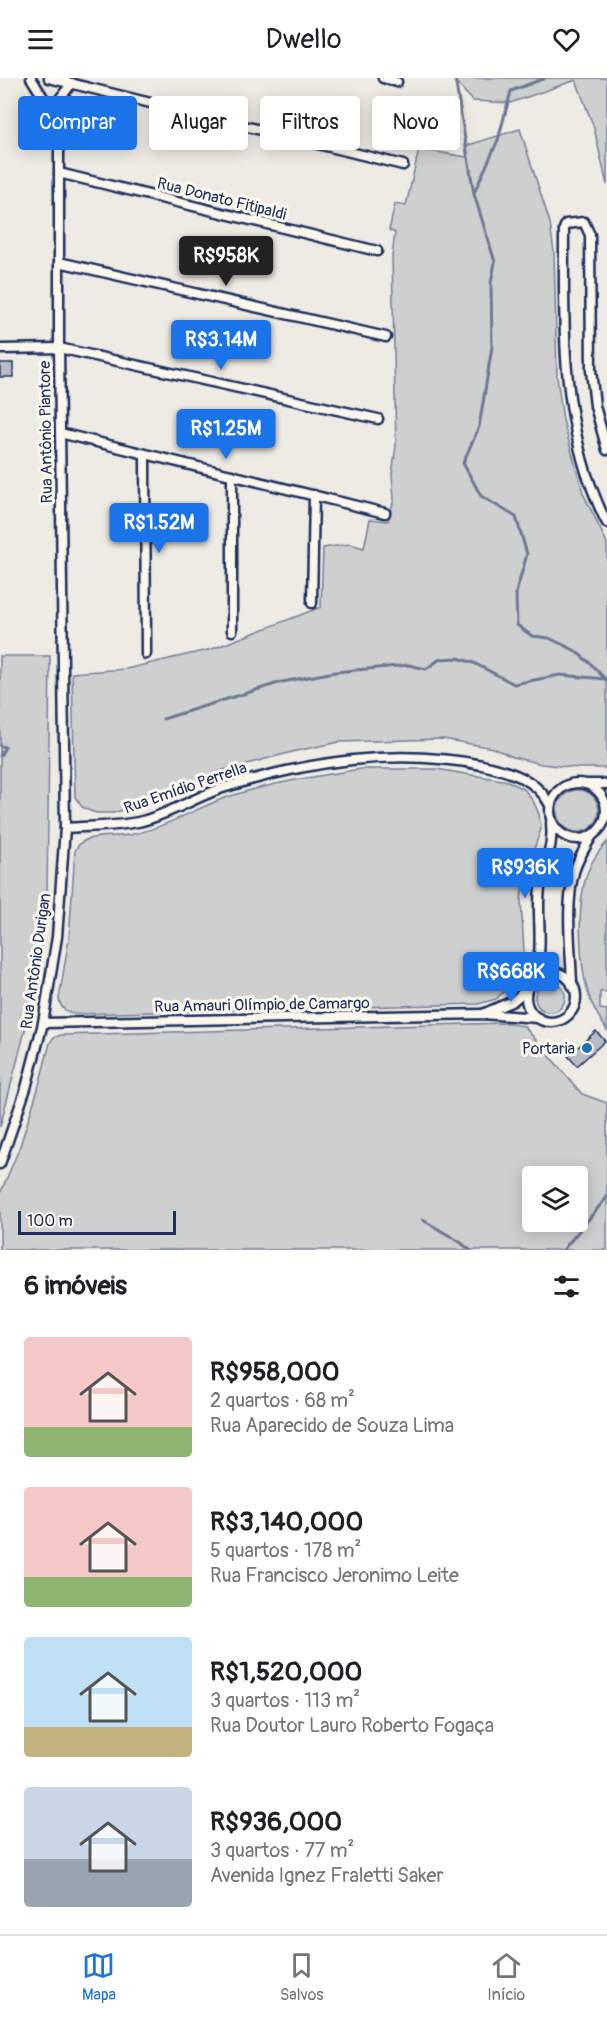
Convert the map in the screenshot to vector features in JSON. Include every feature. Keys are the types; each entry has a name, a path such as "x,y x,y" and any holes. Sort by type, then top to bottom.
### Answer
{"street":[{"name":"Rua Antônio Piantore","path":"31,78 42,96"},
{"path":"49,78 403,165"},
{"path":"383,78 397,82"},
{"path":"62,96 72,83"},
{"name":"Rua Antônio Piantore","path":"59,150 59,348 65,792"},
{"name":"Rua Donato Fitipaldi","path":"59,173 377,251"},
{"path":"607,450 595,406 591,370 590,235 584,222 569,222 564,229 564,240 565,356 570,406 576,440 607,523"},
{"path":"59,262 386,337"},
{"path":"0,349 59,348 378,418"},
{"path":"60,433 385,513"},
{"path":"145,454 146,654"},
{"path":"232,475 232,632"},
{"path":"312,603 314,495"},
{"name":"Rua Emídio Perrella","path":"65,828 112,826 140,821 216,790 272,774 315,764 384,757 428,757 462,761 508,771 526,779 545,796 550,805"},
{"path":"582,784 598,792 604,802 605,814 582,853 571,886 569,908 575,1001 568,1015 553,1022 538,1018 531,1012 527,1003 529,986 535,975 538,961 541,882 553,834 550,805 562,788 572,784 607,783"},
{"name":"Rua Antônio Durigan","path":"0,1164 27,1088 43,1023 57,937 65,828 65,792"},
{"path":"551,819 561,833 571,838 582,839 607,824"},
{"path":"529,986 541,974 553,972 564,976 573,985"},
{"name":"Rua Amauri Olímpio de Camargo","path":"482,1014 513,1001 529,986"},
{"name":"Rua Amauri Olímpio de Camargo","path":"43,1023 482,1014 538,1018"}],"shaded area":[{"path":"452,78 607,78 607,185 594,128 576,80 510,103 473,101"},
{"path":"520,129 550,223 554,252 557,377 563,420 583,493 607,543 607,768 541,764 513,757 493,748 443,739 339,742 220,771 113,813 97,813 82,807 75,797 72,673 126,669 212,649 321,607 323,548 350,544 364,548 370,519 388,521 394,499 392,474 396,446 392,256 395,233 389,230 395,204 406,206 419,150 467,157 465,146"},
{"path":"0,656 50,656 47,897 35,992 0,1127"},
{"path":"361,769 436,769 508,781 525,790 533,801 539,814 541,829 525,875 521,900 524,952 516,980 496,999 478,1004 76,1014 63,1008 59,999 69,938 75,851 79,845 91,838 129,835 153,829 222,799 256,789"},
{"path":"578,790 586,791 593,796 598,803 598,819 593,826 586,831 578,832 570,831 563,826 558,819 557,811 558,803 563,796 570,791"},
{"path":"607,842 607,992 600,992 600,1009 607,1010 607,1030 588,993 580,930 585,881 593,861"},
{"path":"550,982 556,983 564,991 564,1003 556,1011 550,1012 544,1011 536,1003 535,997 536,991 544,983"},
{"path":"505,1023 524,1026 582,1094 607,1103 607,1250 0,1250 0,1194 19,1149 53,1038 61,1035"}],"building":[{"path":"0,363 13,363 13,377 0,377"},
{"path":"596,1031 605,1041 577,1066 568,1056"}],"waterway":[{"path":"455,78 474,194 495,262 491,283 492,347 479,427 463,463 481,496 516,517 527,554 516,593 517,625 532,636 549,638 574,650 607,681"},
{"path":"474,193 498,140 511,91 545,78"},
{"path":"163,719 282,682 335,672 409,665 426,669 440,659 458,658 474,663 514,684 560,675 606,679"},
{"path":"0,746 5,747 0,756"},
{"path":"563,1250 607,1197"},
{"path":"423,1220 470,1250"}],"place":[{"name":"Portaria","path":"587,1048"}]}
